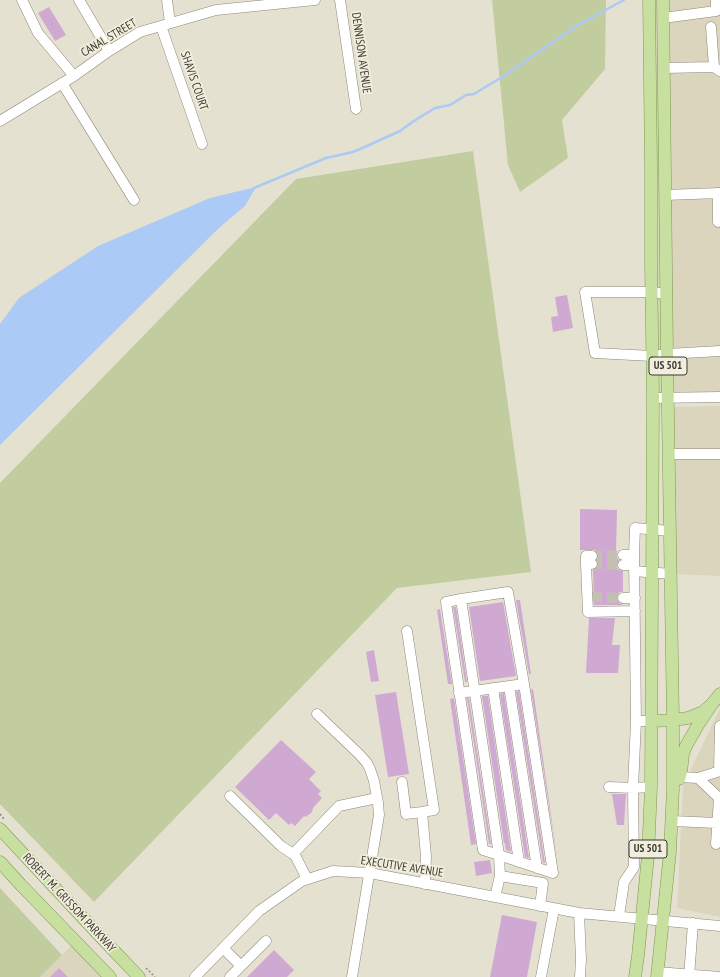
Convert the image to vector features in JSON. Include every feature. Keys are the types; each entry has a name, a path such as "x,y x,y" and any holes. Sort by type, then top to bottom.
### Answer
{"main road":[{"name":"US 501","path":"635,977 648,856 652,720 653,398 649,0"},
{"name":"US 501","path":"657,975 670,852 673,788 663,0"},
{"path":"673,788 680,776 683,754 686,746 698,725 720,694"},
{"path":"652,720 688,718 703,712 712,704"},
{"name":"ROBERT M. GRISSOM PARKWAY","path":"0,829 139,977"},
{"name":"ROBERT M. GRISSOM PARKWAY","path":"0,862 26,891 110,977"}],"street":[{"path":"22,0 38,33 74,76"},
{"path":"79,0 109,51"},
{"name":"SHAVIS COURT","path":"167,0 165,24 202,144"},
{"name":"CANAL STREET","path":"0,120 74,76 109,51 140,32 216,10 268,3 315,0"},
{"name":"DENNISON AVENUE","path":"340,0 356,109"},
{"path":"663,18 718,10 716,0"},
{"path":"664,68 717,69 711,27"},
{"path":"62,83 134,200"},
{"path":"665,195 719,193 718,222"},
{"path":"667,294 651,292 585,292 595,353 652,356 720,351"},
{"path":"653,398 720,397"},
{"path":"669,454 720,454"},
{"path":"618,916 624,882 634,866 633,788 636,721 634,598 635,528 670,531"},
{"path":"623,560 652,573 671,574"},
{"path":"590,562 590,596 588,612 652,619"},
{"path":"508,592 524,684 553,873 483,850 446,602 508,592"},
{"path":"623,598 634,598"},
{"path":"461,599 499,855 500,876 495,897"},
{"path":"402,782 406,814 434,810 407,631"},
{"path":"459,692 524,684"},
{"path":"510,686 537,868"},
{"path":"493,688 519,862"},
{"path":"317,714 367,763 374,781 377,798 379,815 352,977"},
{"path":"636,721 652,720"},
{"path":"680,776 698,778 720,771 720,726"},
{"path":"698,778 719,798 716,844"},
{"path":"609,787 651,787"},
{"path":"230,796 281,846 296,857 307,879"},
{"path":"293,854 339,806 377,798"},
{"path":"422,812 426,856 425,884"},
{"path":"672,821 718,823"},
{"name":"EXECUTIVE AVENUE","path":"195,977 259,911 302,881 333,871 370,873 579,913 720,926"},
{"path":"500,876 543,883 540,906"},
{"path":"541,977 554,909"},
{"path":"579,913 581,959 580,977"},
{"path":"689,976 692,923"},
{"path":"230,977 266,941"},
{"path":"223,948 241,966"},
{"path":"657,975 720,977"}],"shaded area":[{"path":"649,0 720,0 720,392 653,398"},
{"path":"720,406 720,576 671,574 668,407"},
{"path":"720,708 720,917 677,908 683,786"},
{"path":"75,942 110,977 40,977"}],"green space":[{"path":"492,0 606,0 605,69 562,120 568,158 520,192 508,165"},
{"path":"473,151 531,572 397,588 94,902 0,804 0,483 296,179"},
{"path":"0,888 62,955 40,977 0,977"}],"water":[{"path":"256,187 245,206 220,227 0,445 0,324 19,298 98,246 210,198"}],"building":[{"path":"49,7 66,35 55,41 38,13"},
{"path":"567,295 573,328 553,332 551,317 558,316 555,297"},
{"path":"580,509 617,510 616,553 619,560 617,568 623,571 623,592 618,594 617,598 619,603 623,605 594,605 593,570 598,567 598,556 595,550 580,550"},
{"path":"516,600 520,600 531,674 529,674"},
{"path":"503,602 516,676 480,681 469,607"},
{"path":"453,607 456,607 467,682 465,682"},
{"path":"440,609 452,684 448,684 437,610"},
{"path":"589,618 615,618 612,645 620,645 618,673 586,673"},
{"path":"374,650 379,681 371,682 366,652"},
{"path":"533,689 558,863 531,690"},
{"path":"519,691 545,863 543,863 516,692"},
{"path":"396,692 409,774 388,777 375,695"},
{"path":"504,693 529,858 525,857 500,694"},
{"path":"482,696 488,696 511,852 506,850 504,843"},
{"path":"454,698 476,844 471,845 450,699"},
{"path":"467,698 469,698 491,844 489,844"},
{"path":"281,740 316,772 309,779 321,791 318,794 322,798 313,808 312,812 306,817 304,816 295,826 291,823 289,825 276,813 269,820 235,787"},
{"path":"612,794 626,794 624,825 617,825"},
{"path":"490,860 492,873 476,876 474,862"},
{"path":"502,915 537,922 527,977 490,977"},
{"path":"274,950 294,970 287,977 247,977"},
{"path":"59,968 68,977 50,977"}],"waterway":[{"path":"254,188 326,158 353,152 400,131 435,108 450,105 466,95 474,94 502,77 578,25 624,0"}],"tunnel":[{"path":"592,556 623,555"},
{"path":"592,564 623,565"},
{"path":"592,597 623,598"}]}
